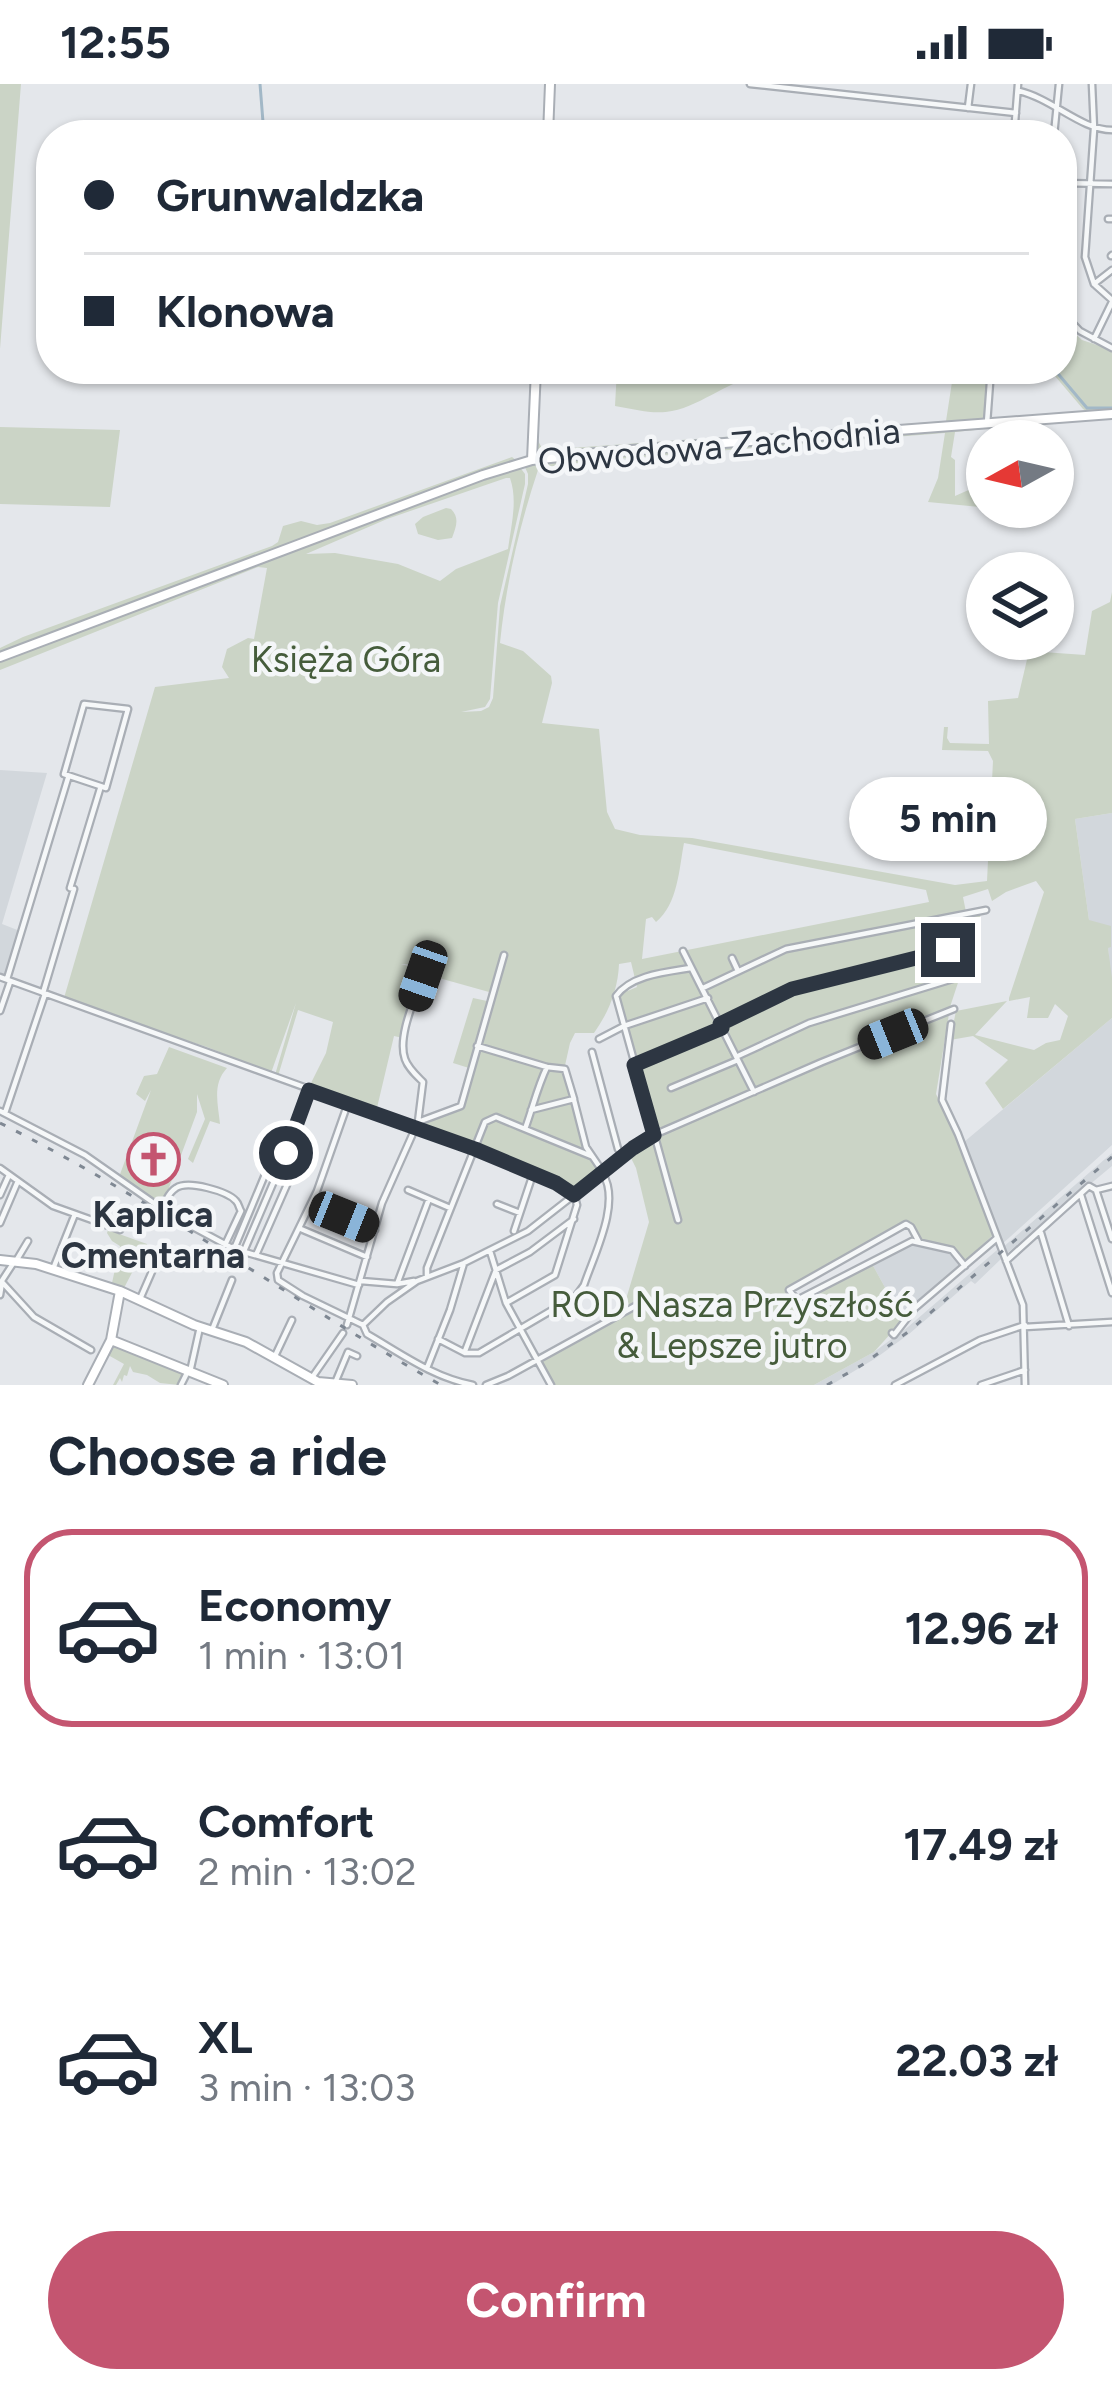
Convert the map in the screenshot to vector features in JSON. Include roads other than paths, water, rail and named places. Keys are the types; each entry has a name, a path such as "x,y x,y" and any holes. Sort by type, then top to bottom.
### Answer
{"main road":[{"path":"549,120 550,84"},
{"path":"531,457 535,384"},
{"name":"Obwodowa Zachodnia","path":"1029,420 1112,414"},
{"name":"Obwodowa Zachodnia","path":"0,657 537,454 966,425"},
{"path":"0,1260 36,1264 120,1291 275,1356 309,1380"},
{"path":"88,1385 97,1353 110,1340 120,1291"},
{"path":"110,1340 223,1385"},
{"path":"295,1383 298,1379 352,1385"}],"street":[{"path":"750,84 1016,113"},
{"path":"879,98 880,84"},
{"path":"968,108 971,84"},
{"path":"1056,120 1059,84"},
{"path":"1092,84 1094,129 1085,257 1094,284 1112,301 1094,339"},
{"path":"1015,120 1019,88 1094,129 1112,130"},
{"path":"1077,183 1112,184"},
{"path":"1094,284 1112,271"},
{"path":"1077,327 1112,348"},
{"path":"987,420 990,384"},
{"path":"84,704 128,710 106,788 68,776 64,774 84,704"},
{"path":"0,1011 68,776"},
{"path":"100,786 44,993 2,1112 85,1155 174,1216"},
{"path":"703,988 786,949 986,910"},
{"path":"941,919 948,950"},
{"path":"634,1065 792,989 975,944"},
{"path":"683,951 754,1092"},
{"path":"416,1125 461,1106 504,955"},
{"path":"732,958 739,971"},
{"path":"348,1322 382,1203 416,1125 423,1082 407,1065 403,1050 426,964"},
{"path":"678,1220 616,994 636,980 692,968"},
{"path":"670,1088 809,1023 964,978"},
{"path":"6,979 416,1125 556,1183 574,1195 577,1204 555,1275 506,1304"},
{"path":"599,1039 623,1026 708,998"},
{"path":"193,1227 234,1249 360,1283 417,1281 536,1226 654,1135 954,1010"},
{"path":"951,1024 942,1100 1023,1305 1025,1385"},
{"path":"438,1339 464,1353 479,1353 571,1301 584,1286 610,1205 608,1183 586,1147 563,1066 547,1067 477,1046"},
{"path":"592,1052 623,1156"},
{"path":"525,1129 547,1067"},
{"path":"244,1251 309,1090"},
{"path":"532,1111 574,1099"},
{"path":"348,1103 312,1204 277,1274 278,1280 303,1296 348,1322 363,1325"},
{"path":"427,1277 485,1122 496,1117 591,1156"},
{"path":"256,1255 304,1146"},
{"path":"234,1249 274,1153"},
{"path":"0,1168 53,1206 120,1230"},
{"path":"514,1231 533,1173"},
{"path":"0,1195 9,1175"},
{"path":"0,1221 18,1181"},
{"path":"159,1207 181,1185 230,1196 241,1211 225,1245"},
{"path":"1006,1261 1089,1186 1096,1190 1112,1239"},
{"path":"1096,1190 1112,1186"},
{"path":"408,1190 450,1208"},
{"path":"1081,1194 1112,1293"},
{"path":"398,1284 429,1199"},
{"path":"312,1204 375,1230"},
{"path":"497,1204 520,1213"},
{"path":"53,1270 74,1214"},
{"path":"464,1353 496,1270 574,1219"},
{"path":"919,1242 906,1224 789,1290 796,1300 906,1243 952,1250 965,1265"},
{"path":"301,1229 368,1257"},
{"path":"1040,1231 1069,1326"},
{"path":"892,1333 997,1238"},
{"path":"1,1294 1,1282 28,1240"},
{"path":"140,1299 164,1244"},
{"path":"490,1251 506,1304 551,1385"},
{"path":"427,1368 464,1263"},
{"path":"212,1330 232,1280"},
{"path":"363,1325 417,1281"},
{"path":"1,1282 34,1318 97,1353"},
{"path":"486,1385 638,1305"},
{"path":"275,1356 292,1320"},
{"path":"895,1385 980,1340 1025,1326 1112,1322"},
{"path":"363,1325 367,1334 445,1378 473,1385"},
{"path":"184,1385 200,1327"},
{"path":"309,1380 343,1333"},
{"path":"335,1384 347,1352 357,1356"},
{"path":"981,1385 1025,1370"}],"waterway":[{"path":"260,84 263,120"},
{"path":"1067,384 1087,408 1112,408"}],"railway":[{"path":"0,1123 113,1185 441,1385"},
{"path":"827,1385 908,1332 1112,1157"}],"place":[{"name":"Kaplica Cmentarna","path":"153,1159"}],"park label":[{"name":"Księża Góra","path":"346,659"},
{"name":"ROD Nasza Przyszłość & Lepsze jutro","path":"732,1324"}]}
